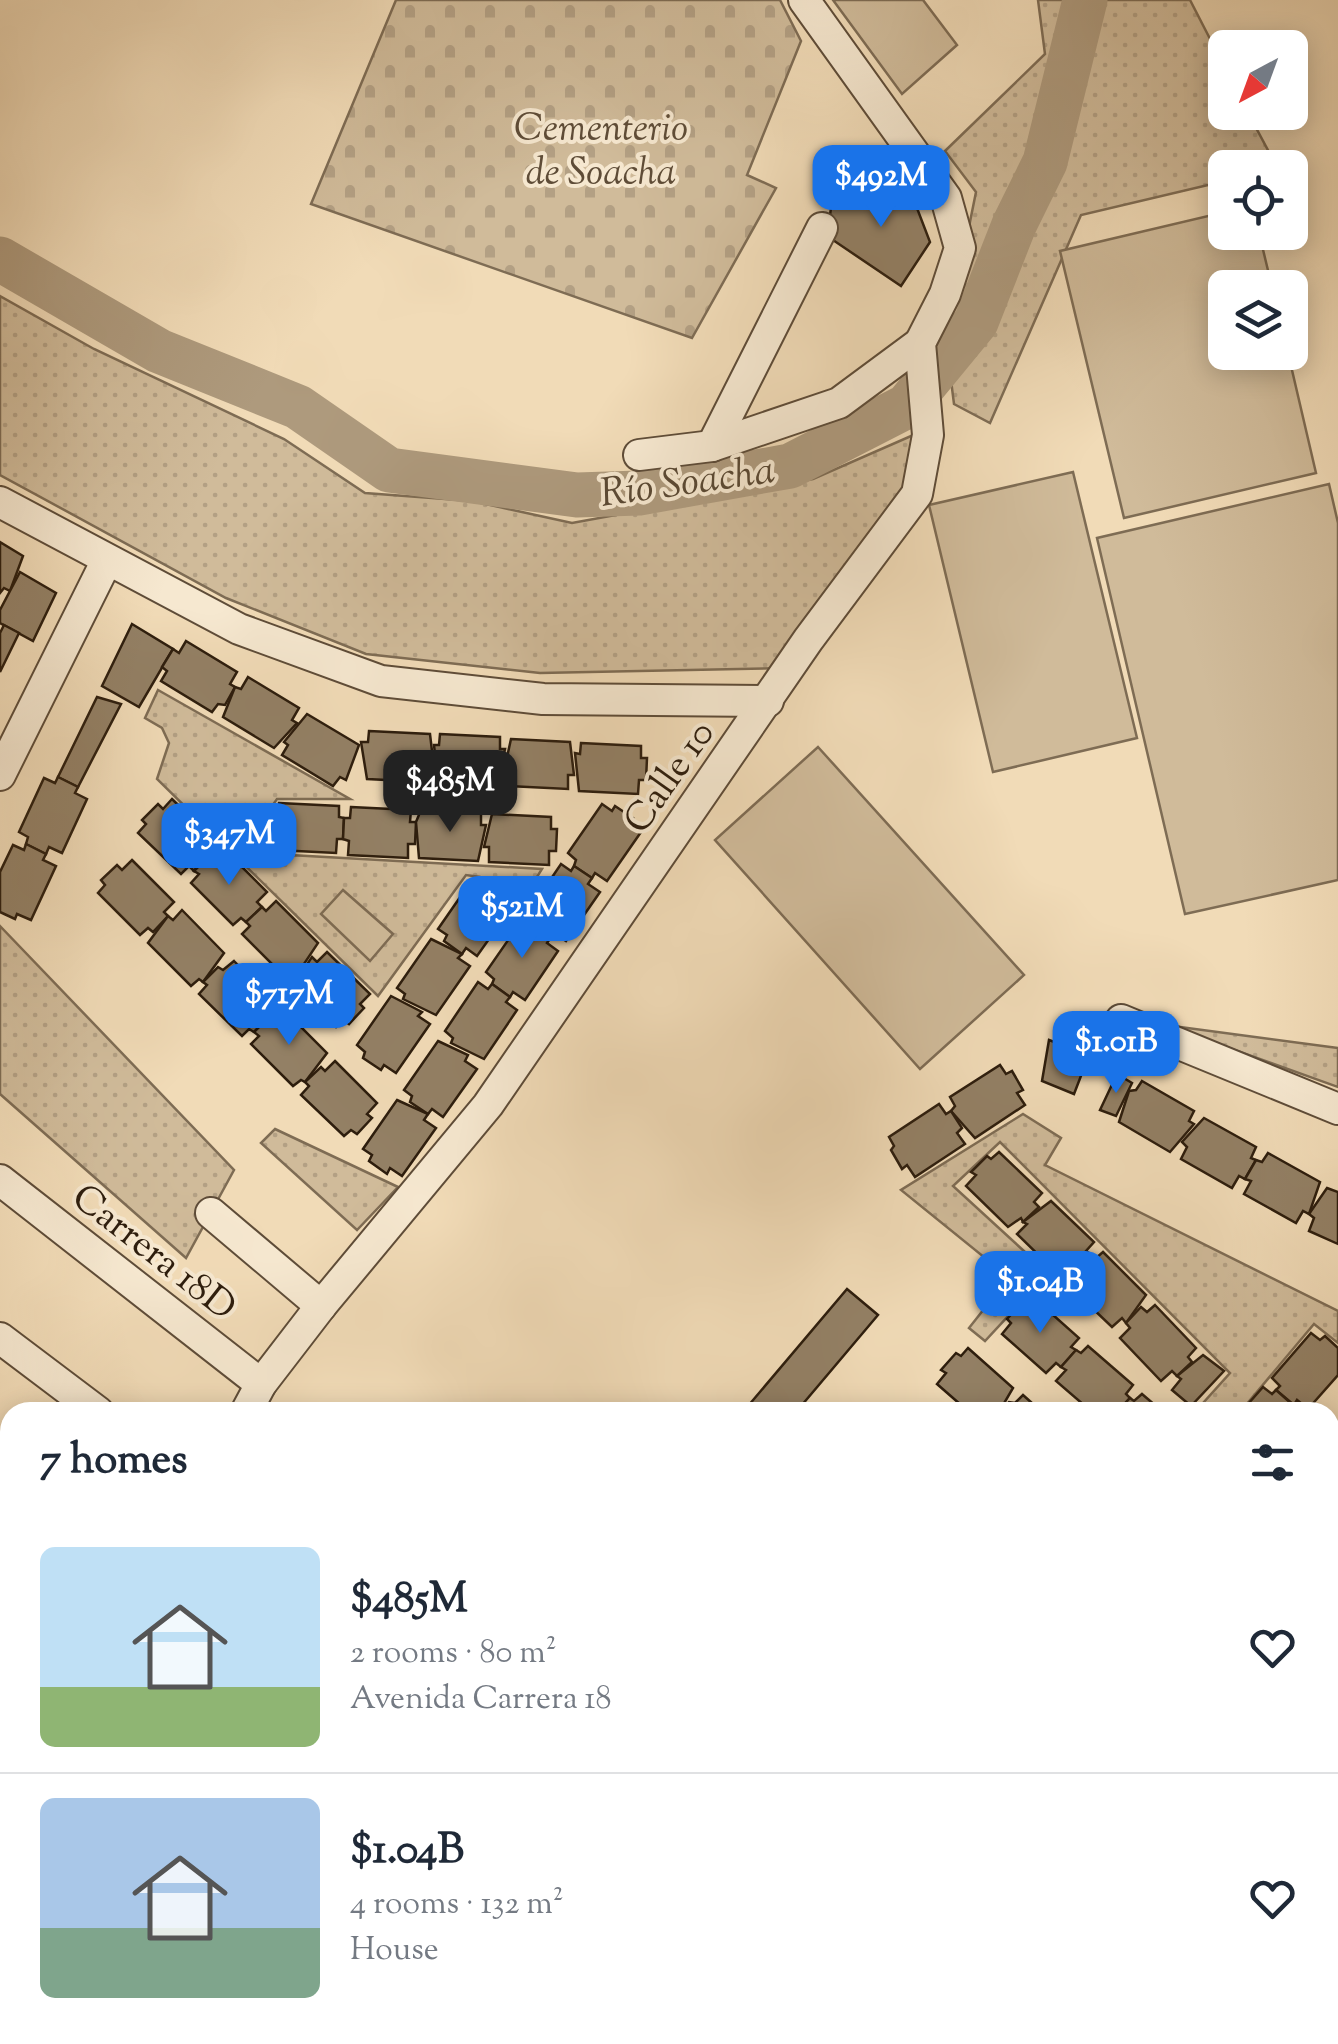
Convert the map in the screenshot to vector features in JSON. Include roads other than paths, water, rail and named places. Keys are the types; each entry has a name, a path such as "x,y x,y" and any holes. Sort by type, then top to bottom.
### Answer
{"street":[{"path":"639,455 712,446 839,404 921,352 945,294 960,248 946,198 804,0"},
{"path":"712,446 822,228"},
{"name":"Calle 10","path":"251,1402 321,1306 488,1105 917,494 928,435 921,352"},
{"path":"0,502 106,562 238,629 381,681 543,699 768,701"},
{"path":"0,774 106,562"},
{"path":"1121,1020 1338,1108"},
{"name":"Carrera 18D","path":"0,1180 261,1384"},
{"path":"211,1213 321,1306"},
{"path":"0,1338 85,1402"}],"waterway":[{"name":"Río Soacha","path":"0,259 159,351 298,407 389,470 577,495 639,493 790,466 907,406 976,322 1014,225 1045,162 1085,0"}],"park label":[{"name":"Cementerio de Soacha","path":"601,148"}]}
